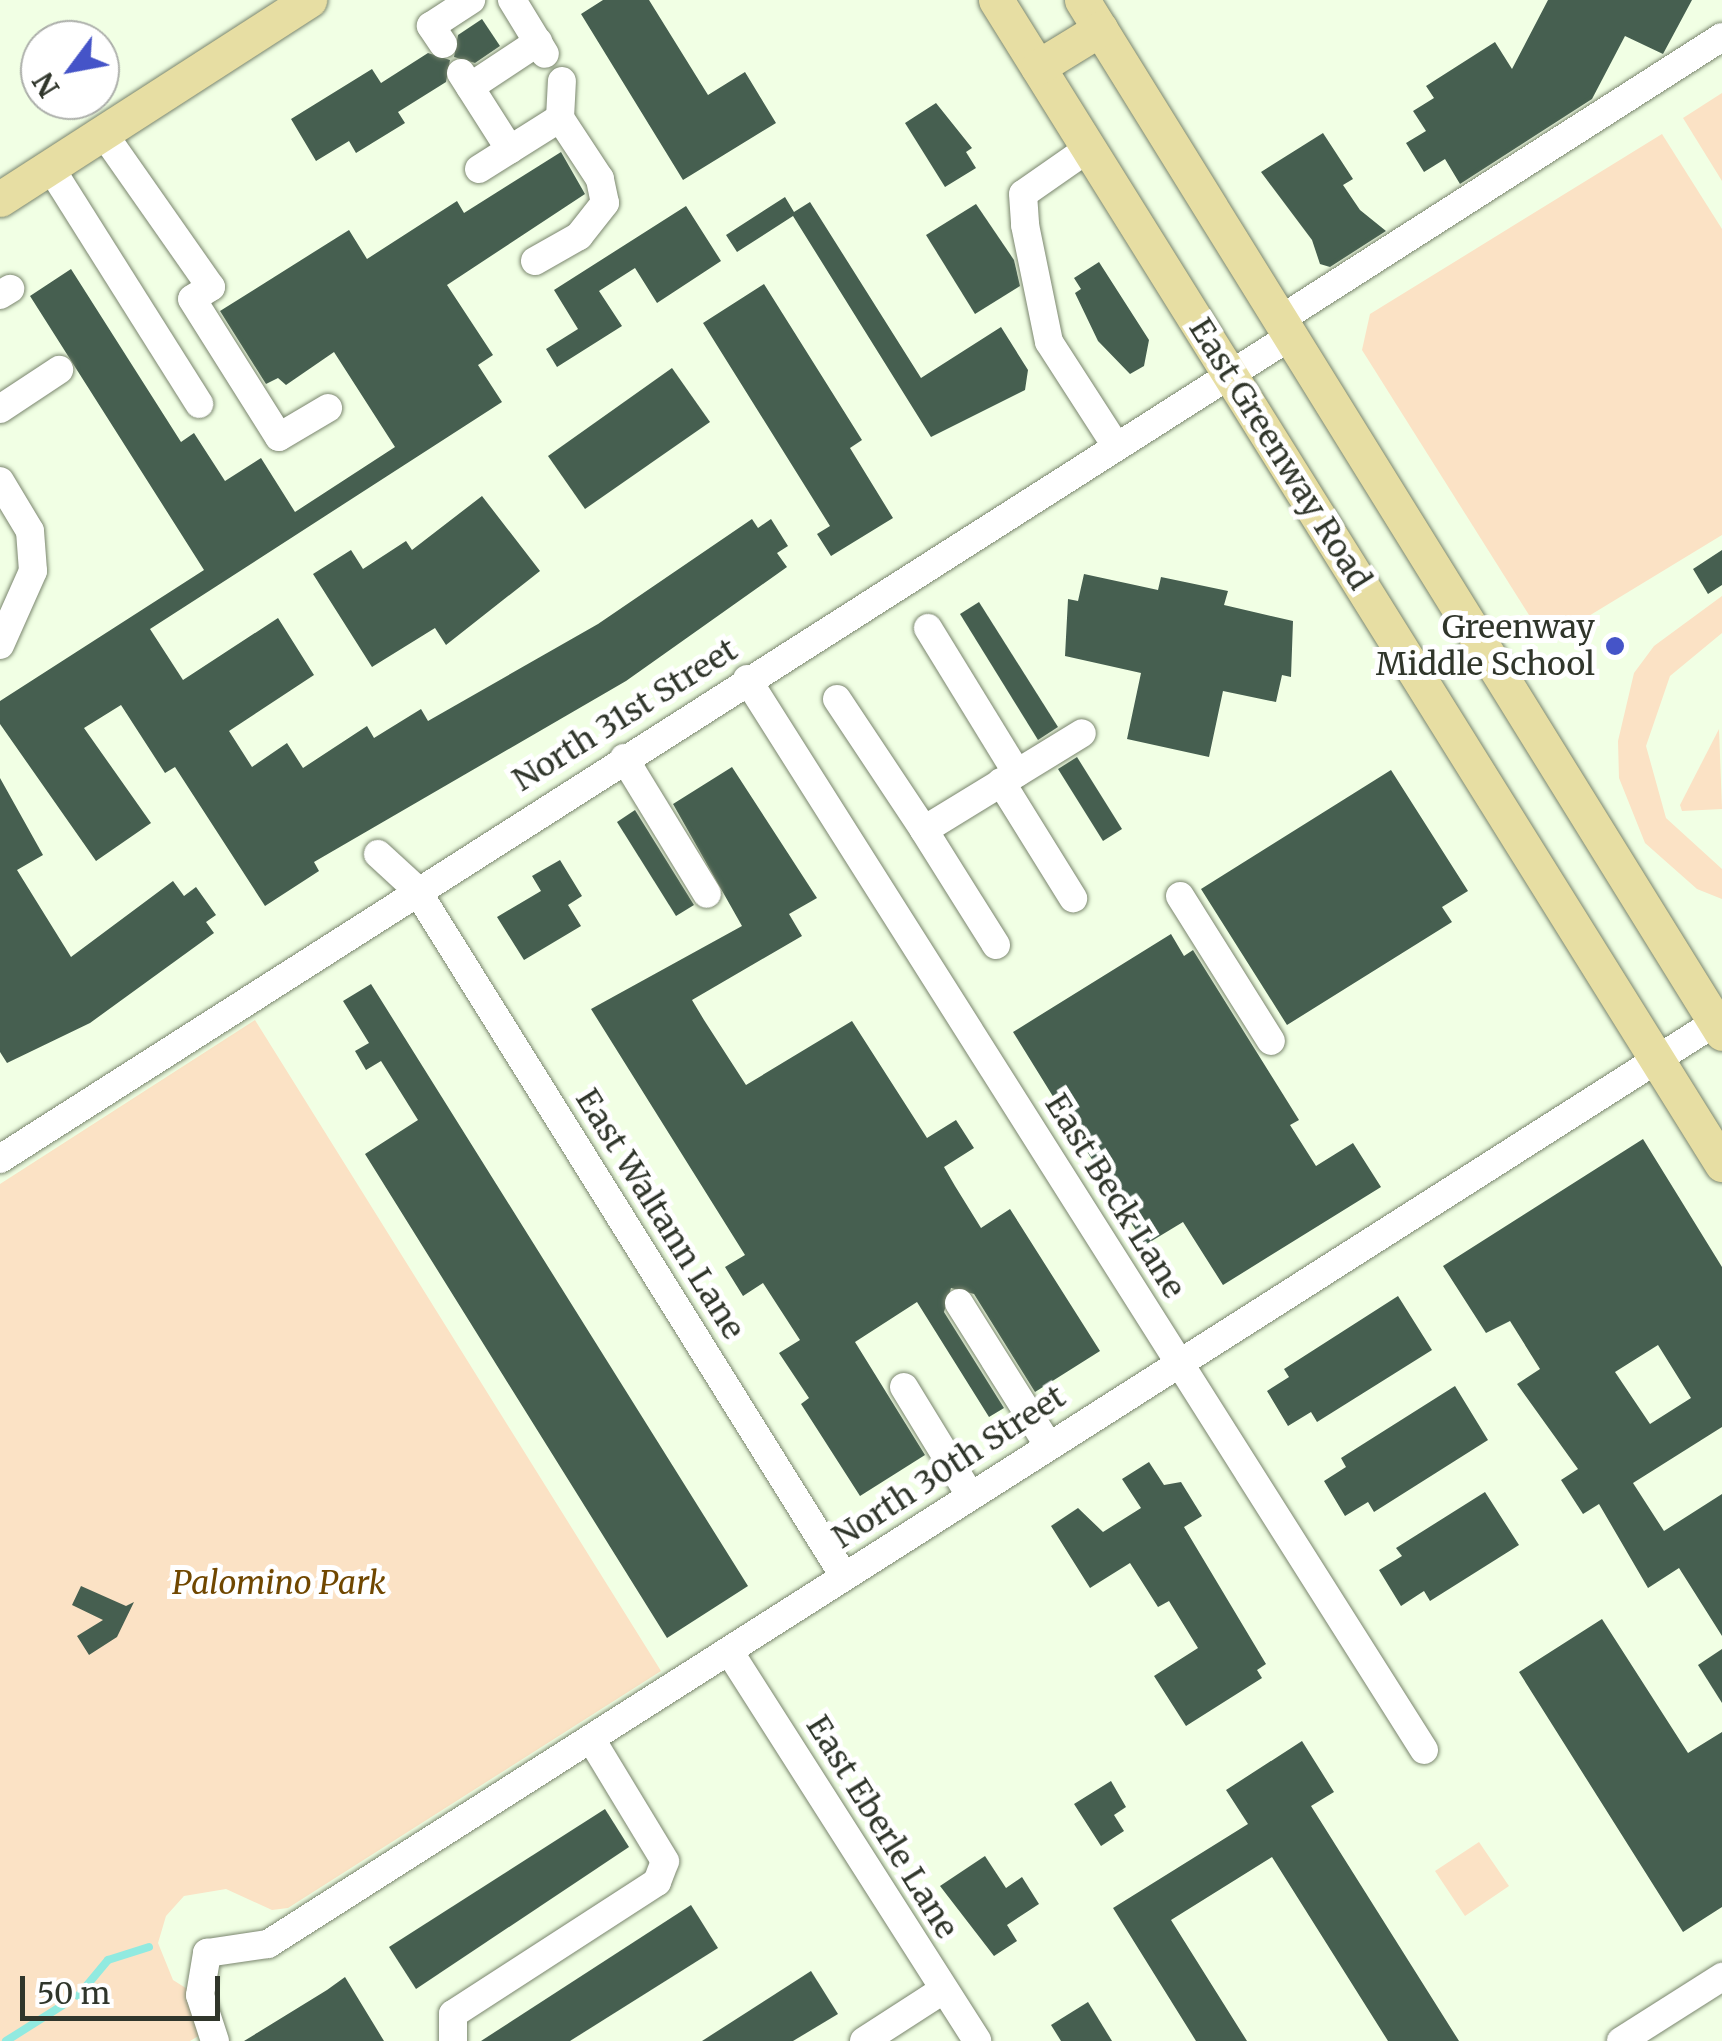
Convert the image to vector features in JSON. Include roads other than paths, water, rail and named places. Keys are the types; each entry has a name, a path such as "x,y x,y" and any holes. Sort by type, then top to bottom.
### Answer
{"main road":[{"path":"0,200 309,0"},
{"name":"East Greenway Road","path":"996,0 1722,1164"},
{"path":"1038,68 1091,14 1720,1025"}],"street":[{"path":"442,44 431,26 472,0"},
{"path":"510,150 465,80 542,48 512,0"},
{"name":"North 31st Street","path":"0,1159 416,889 1230,373 1286,328 1722,38"},
{"path":"534,261 579,236 605,203 600,179 560,118 562,81"},
{"path":"479,169 560,118"},
{"path":"103,133 211,287 192,299 280,437 328,408"},
{"path":"1089,148 1023,194 1025,225 1049,342 1116,446"},
{"path":"50,167 199,404"},
{"path":"0,408 59,370"},
{"path":"0,481 30,530 33,571 9,602 0,645"},
{"path":"928,628 1074,898"},
{"name":"East Beck Lane","path":"747,679 1424,1750"},
{"path":"836,699 996,945"},
{"path":"924,830 1082,733"},
{"path":"624,758 707,894"},
{"name":"East Waltann Lane","path":"378,854 416,889 844,1576"},
{"path":"1180,896 1270,1041"},
{"name":"North 30th Street","path":"216,2041 200,1995 207,1953 268,1944 1656,1059 1720,1025"},
{"path":"959,1303 1048,1446"},
{"path":"904,1387 970,1495"},
{"name":"East Eberle Lane","path":"729,1651 977,2041"},
{"path":"453,2028 657,1882 665,1861 591,1739"},
{"path":"1621,2041 1722,1978"},
{"path":"864,2041 943,1990"}],"waterway":[{"path":"78,1996 108,1960 149,1947"},
{"path":"6,2041 66,2003"}],"place":[{"name":"Greenway Middle School","path":"1615,646"}],"park label":[{"name":"Palomino Park","path":"279,1583"}]}
